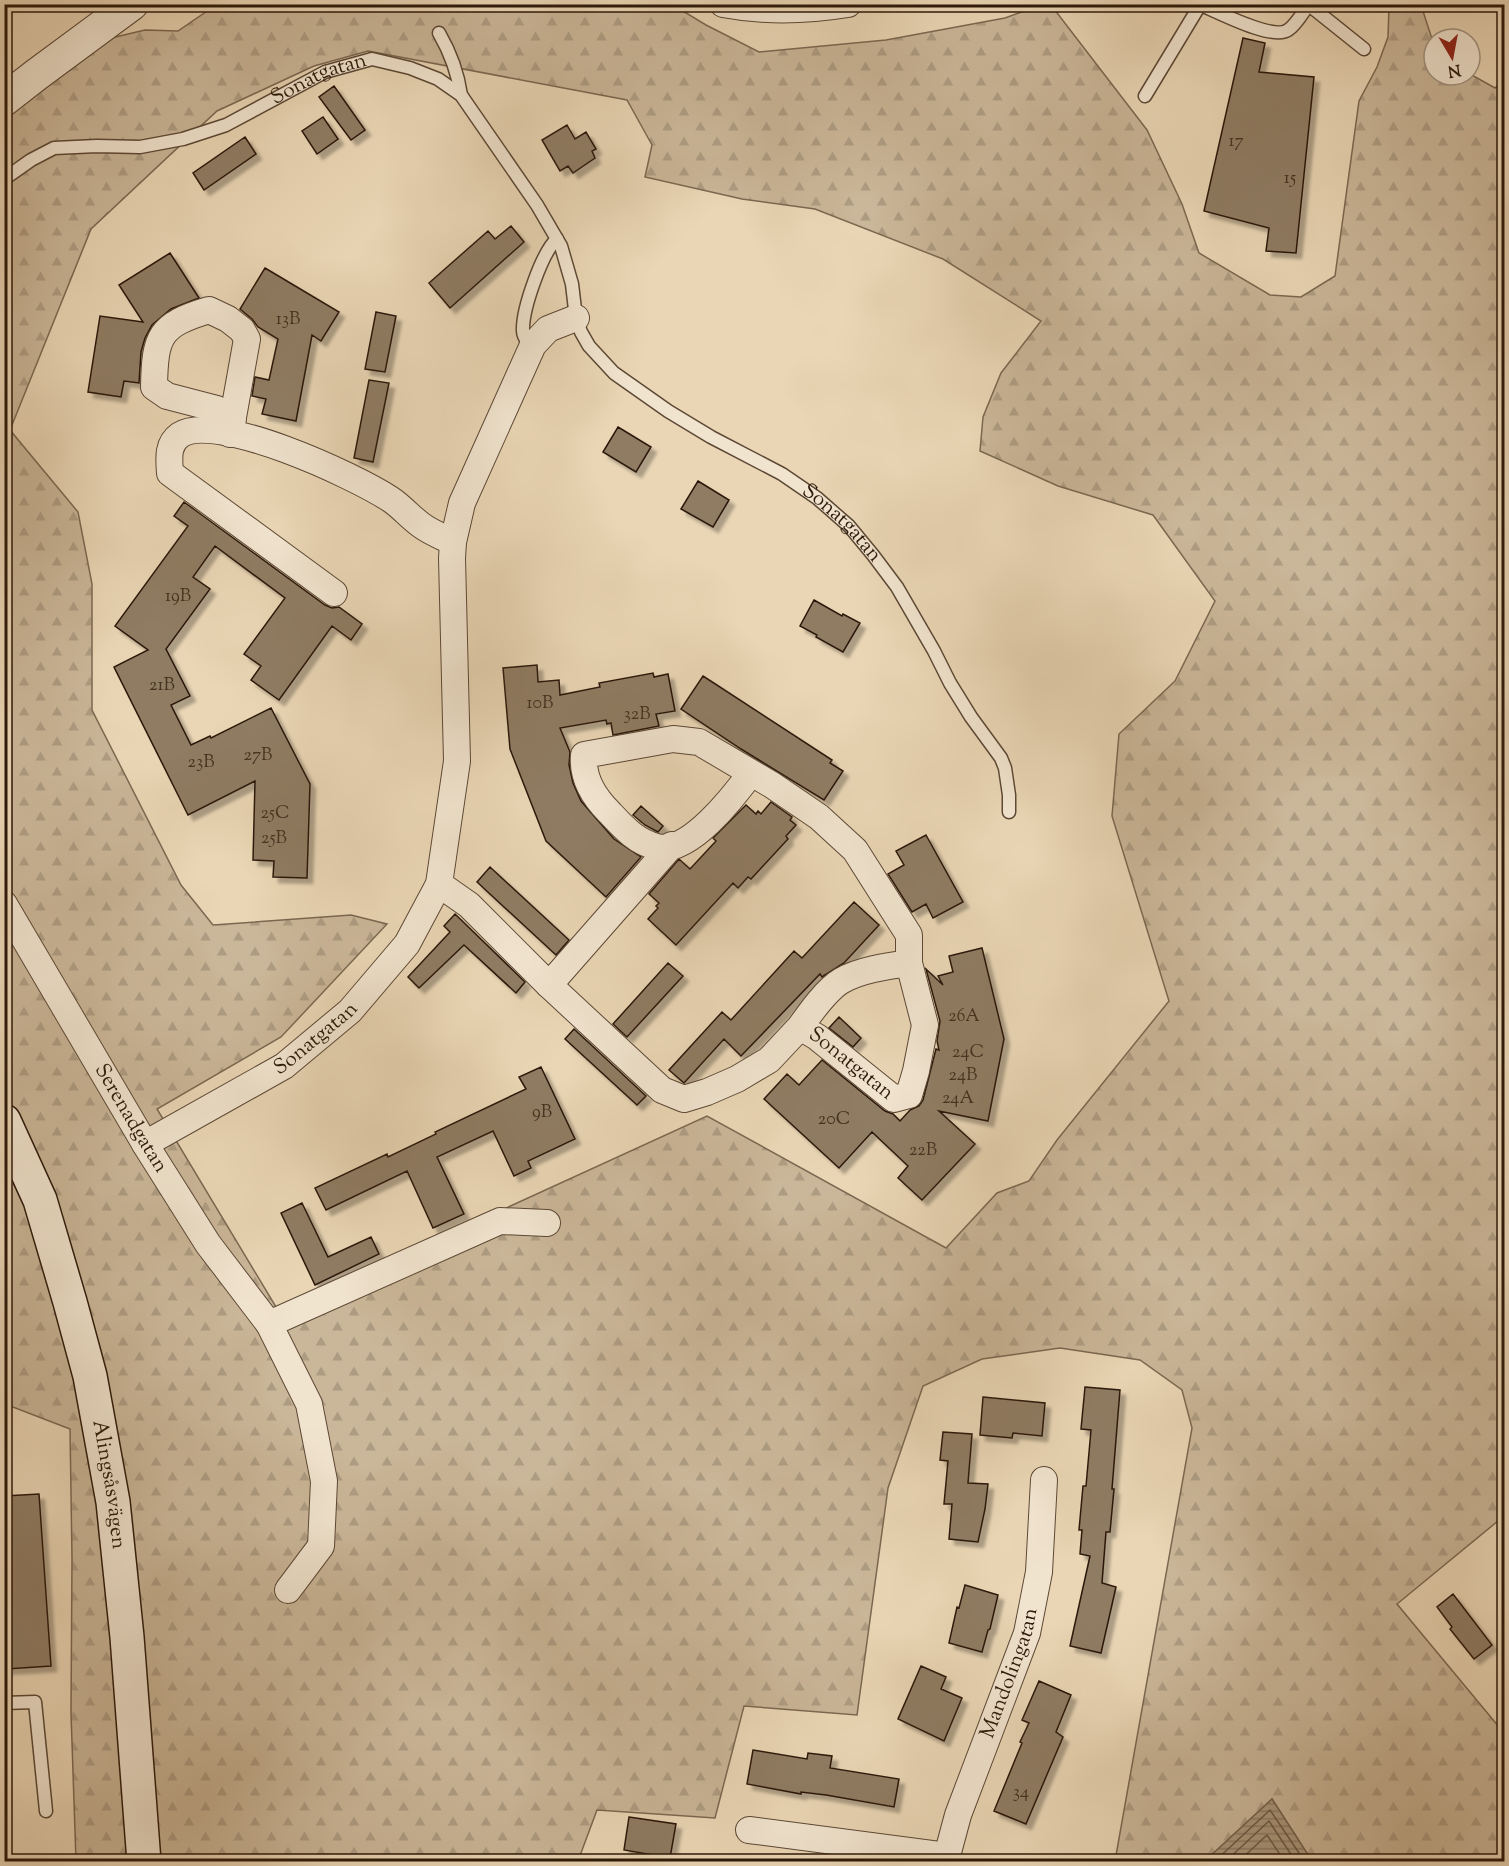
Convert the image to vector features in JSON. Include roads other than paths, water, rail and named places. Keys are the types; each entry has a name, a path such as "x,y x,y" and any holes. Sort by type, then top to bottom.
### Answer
{"main road":[{"name":"Alingsåsvägen","path":"4,1121 40,1200 70,1302 94,1399 113,1502 127,1637 144,1862"}],"street":[{"path":"4,100 132,4"},
{"path":"723,4 777,11 807,10 848,4"},
{"path":"231,426 247,339 242,330 228,319 209,310 185,317 161,335 155,359 154,387 167,396 217,409 231,426 341,471 391,499 423,527 453,542"},
{"name":"Sonatgatan","path":"145,1144 284,1066 350,1011 407,945 439,884 457,761 452,558 453,542 462,503 531,349 548,329 576,318"},
{"path":"231,426 196,429 180,436 169,451 170,473 334,593"},
{"name":"Sonatgatan","path":"672,845 659,848 643,842 629,833 606,810 591,789 583,764 584,755 673,739 699,741 819,817 855,850 909,935 909,963 925,1025 909,1095 894,1099 817,1037 800,1027"},
{"path":"549,985 672,845 686,842 704,827 752,773"},
{"name":"Sonatgatan","path":"439,884 469,905 549,985 662,1090 684,1099 708,1092 737,1079 769,1060 800,1027 812,1009 840,981 880,967 909,963"},
{"name":"Serenadgatan","path":"4,904 145,1144 208,1244 268,1324 309,1404 324,1481 321,1546 288,1590"},
{"path":"268,1324 500,1221 547,1223"},
{"name":"Mandolingatan","path":"948,1859 958,1815 1028,1633 1039,1572 1044,1480"},
{"path":"749,1830 948,1859"}],"lane":[{"path":"1144,96 1199,5 1264,31 1278,34 1288,30 1309,5 1364,49"},
{"path":"439,33 459,81 460,95"},
{"name":"Sonatgatan","path":"4,179 31,160 54,148 140,147 183,139 226,124 325,72 372,59 410,68 438,79 460,95 537,205 561,246 572,284 576,318 580,332 589,346 614,373 668,411 782,474 817,498 849,526 897,587 950,683 1001,758 1008,787 1009,813"},
{"path":"531,349 523,331 526,313 542,260 551,244 557,239"},
{"path":"4,1703 35,1702 46,1810"}],"water":[{"path":"1272,1799 1312,1861 1205,1861"}]}
